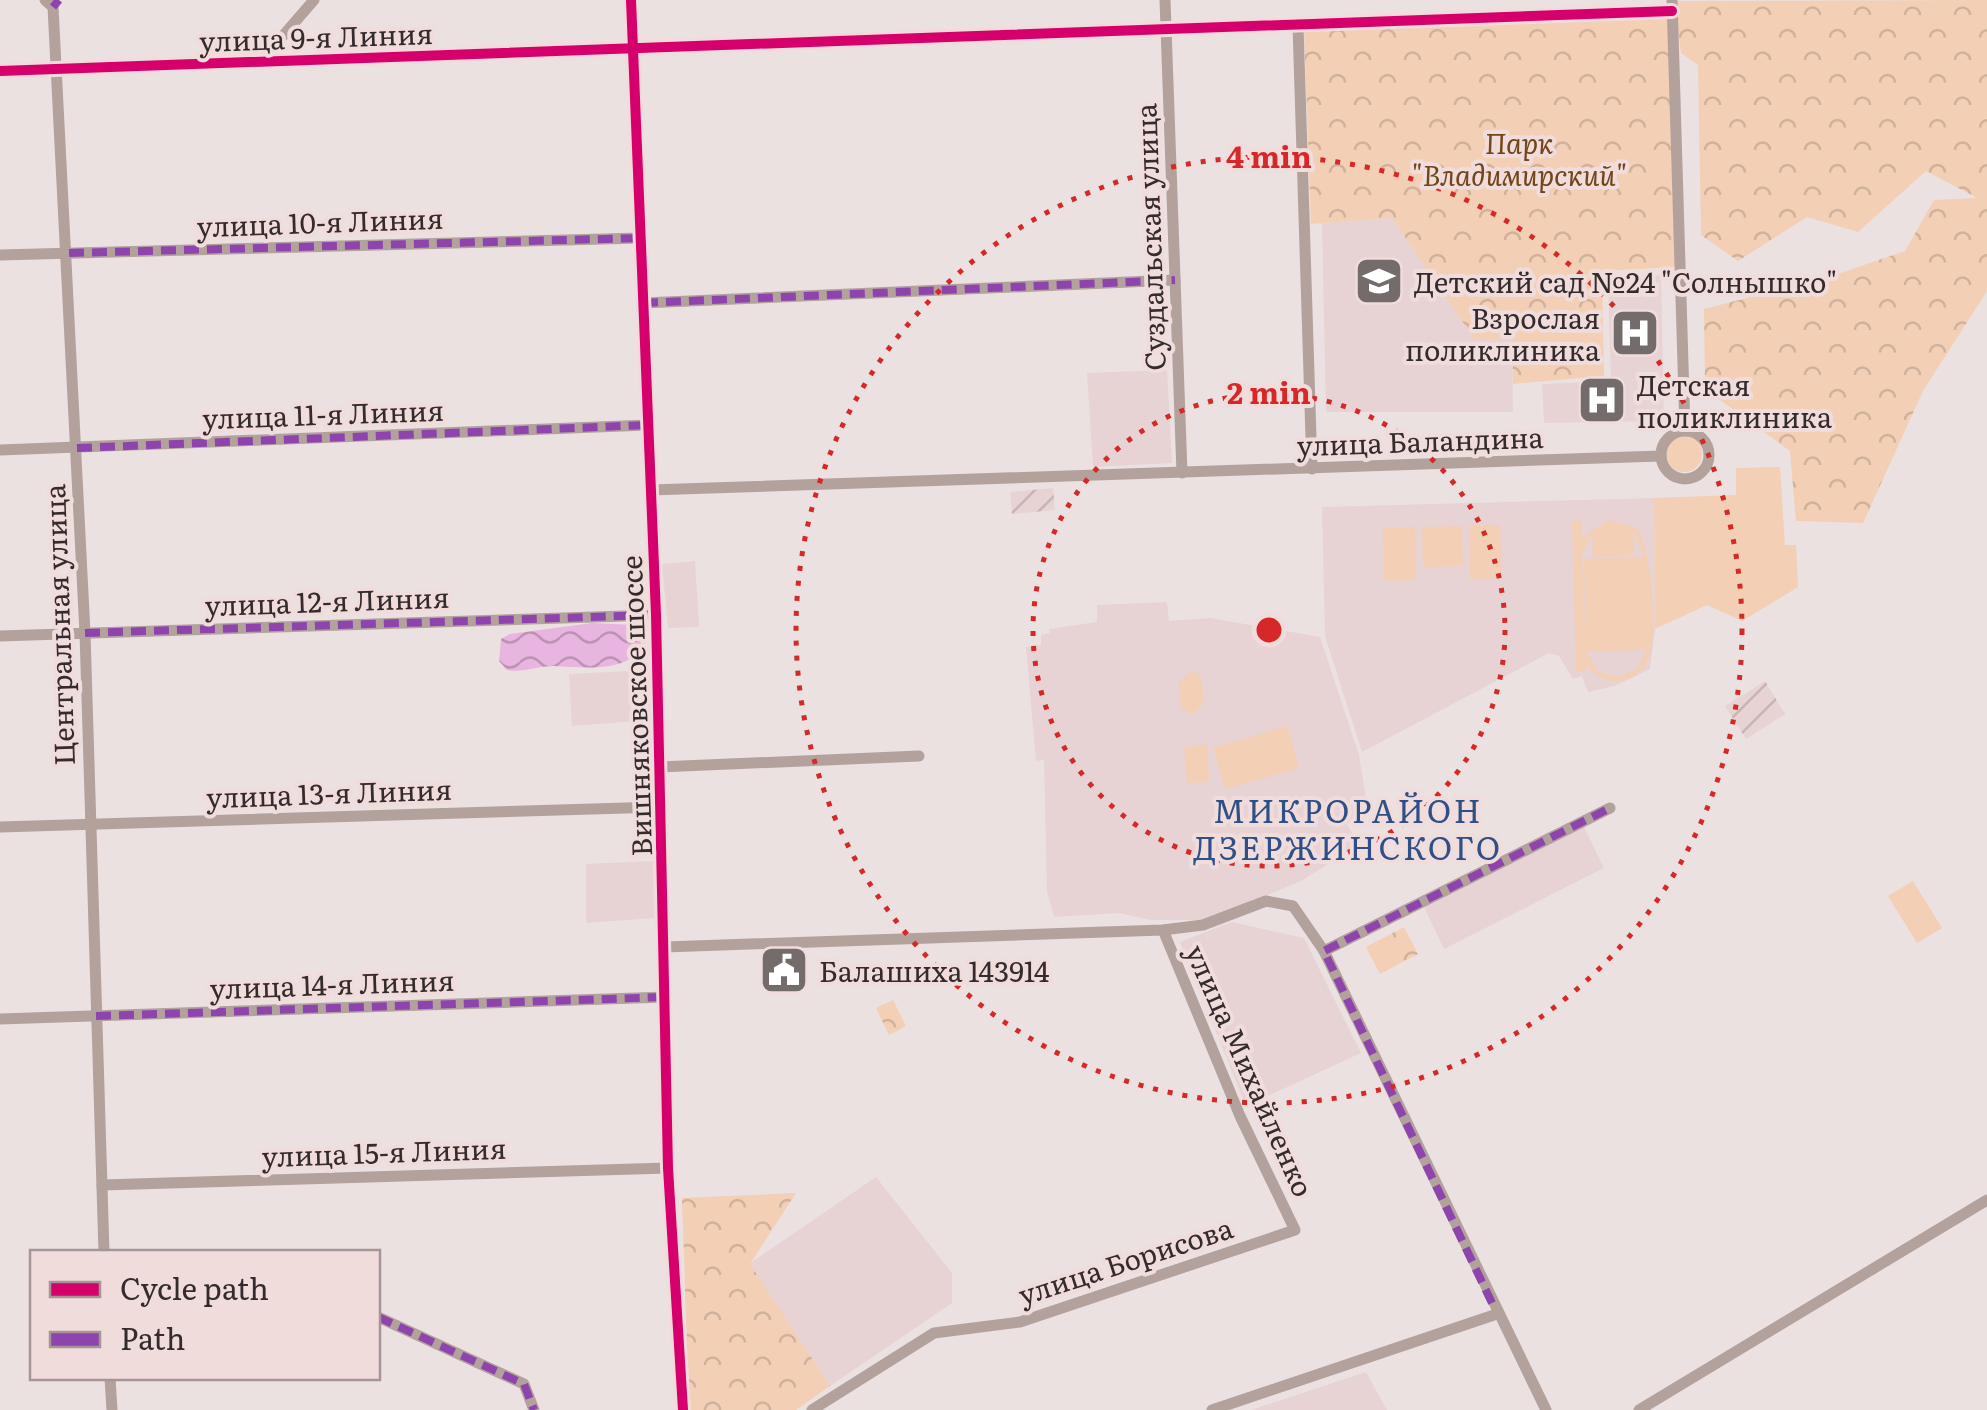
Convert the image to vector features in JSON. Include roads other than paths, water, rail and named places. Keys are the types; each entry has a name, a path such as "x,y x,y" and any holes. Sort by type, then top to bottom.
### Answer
{"street":[{"path":"262,60 314,0"},
{"name":"Вишняковское шоссе","path":"631,0 656,616 668,1168 683,1410"},
{"name":"Суздальская улица","path":"1165,0 1182,473"},
{"name":"Центральная улица","path":"52,2 68,253 84,632 104,1250"},
{"path":"633,46 1166,32 1672,5 1685,430"},
{"path":"1298,26 1312,469"},
{"name":"улица 9-я Линия","path":"0,71 633,46"},
{"name":"улица 10-я Линия","path":"0,255 640,238"},
{"path":"644,303 1176,280"},
{"name":"улица 11-я Линия","path":"0,450 648,425"},
{"path":"1685,430 1706,442 1709,457 1702,471 1680,478 1666,470 1660,456 1670,435 1685,430"},
{"name":"улица Баландина","path":"1182,473 1660,456"},
{"path":"650,490 1182,473"},
{"name":"улица 12-я Линия","path":"0,636 656,616"},
{"path":"659,767 919,756"},
{"name":"улица 13-я Линия","path":"0,827 660,807"},
{"path":"1324,951 1610,808"},
{"path":"665,948 1163,930 1203,926 1266,901 1281,901 1302,916 1324,951 1546,1410"},
{"name":"улица Михайленко","path":"1163,930 1240,1116 1294,1230"},
{"name":"улица 14-я Линия","path":"0,1019 666,997"},
{"name":"улица 15-я Линия","path":"102,1184 668,1168"},
{"path":"1639,1410 1987,1200"},
{"name":"улица Борисова","path":"812,1410 934,1334 966,1326 1020,1322 1294,1230"},
{"path":"1212,1410 1497,1314"},
{"path":"380,1318 524,1384 534,1410"},
{"path":"110,1380 112,1410"}],"water":[{"path":"592,623 635,625 646,642 628,660 605,667 553,666 513,671 499,661 501,639 510,634"}],"place":[{"name":"Детский сад №24 \"Солнышко\"","path":"1379,281"},
{"name":"Взрослая поликлиника","path":"1635,333"},
{"name":"Детская поликлиника","path":"1602,400"},
{"name":"Балашиха 143914","path":"784,970"}],"district":[{"name":"МИКРОРАЙОН ДЗЕРЖИНСКОГО","path":"1348,828"}],"park label":[{"name":"Парк \"Владимирский\"","path":"1519,158"}]}
